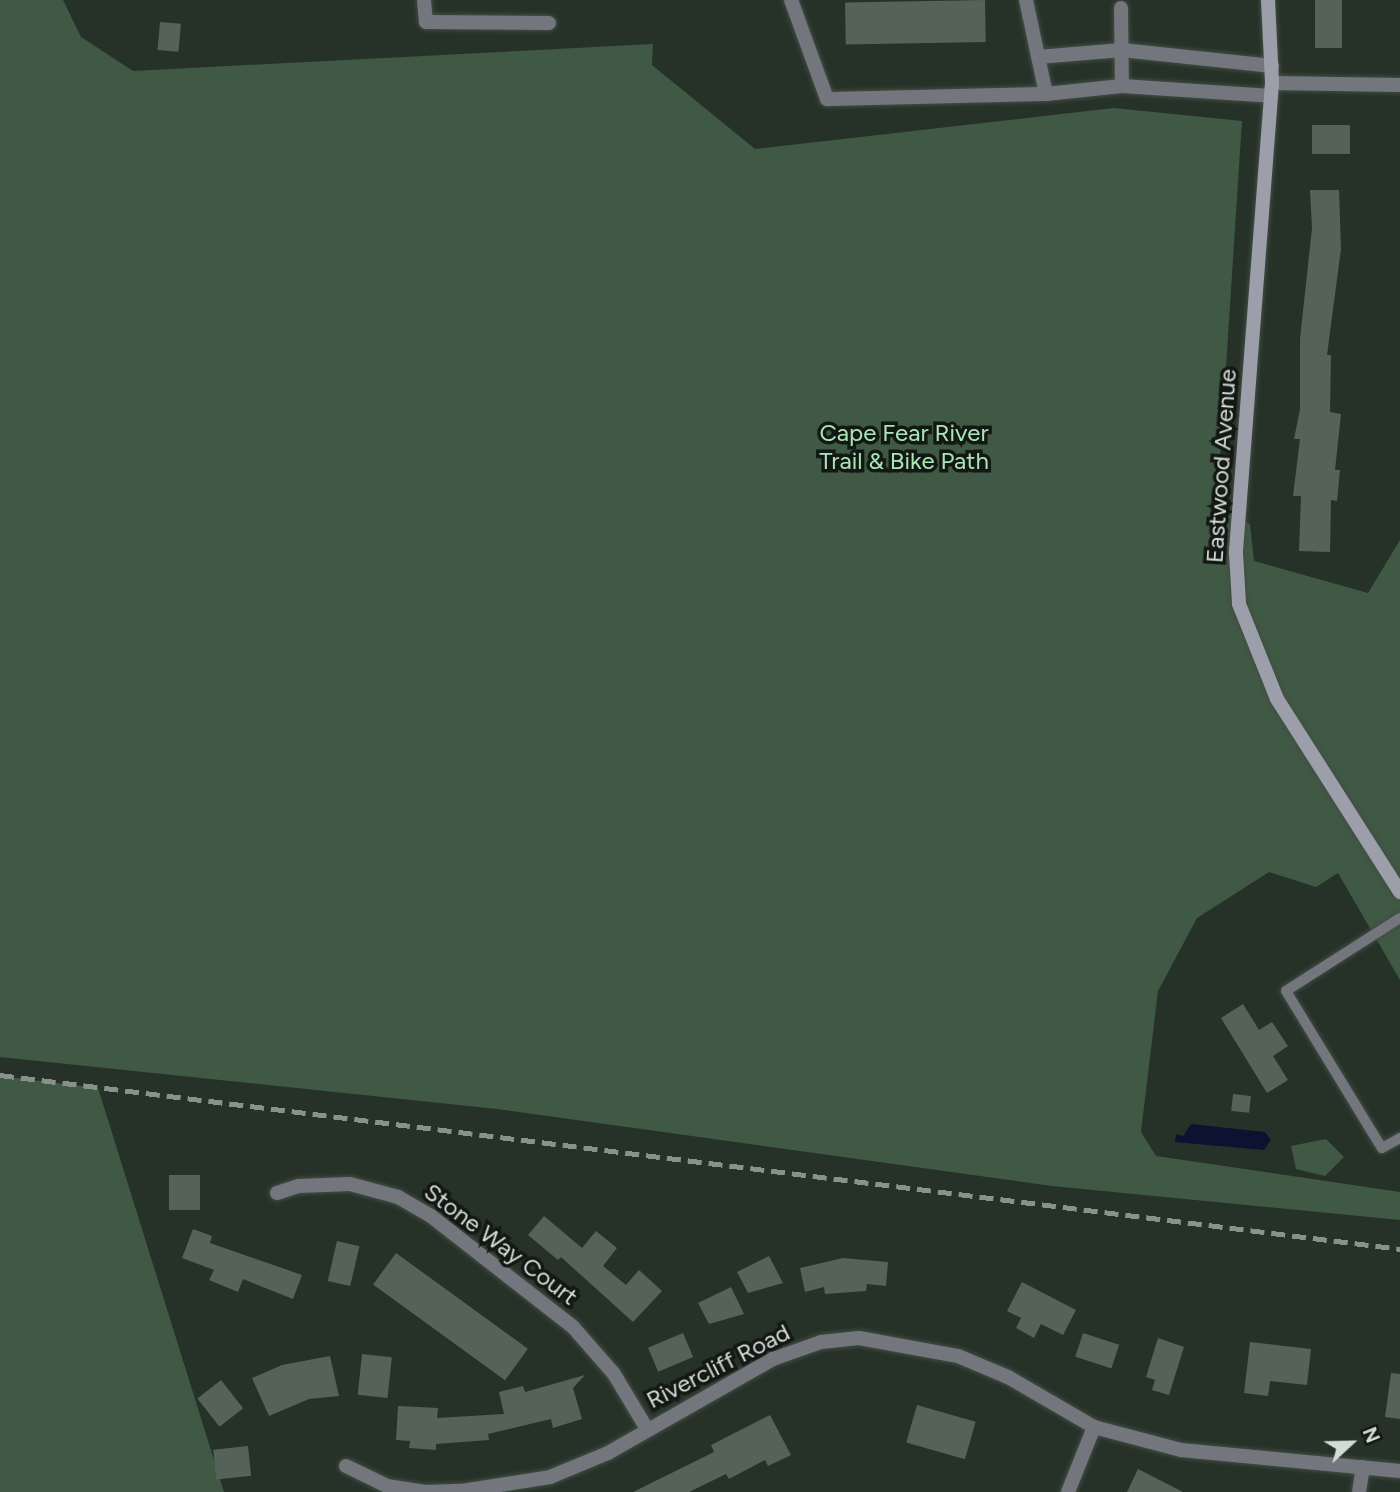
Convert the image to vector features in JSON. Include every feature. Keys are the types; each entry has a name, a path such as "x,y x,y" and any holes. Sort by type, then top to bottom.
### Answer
{"street":[{"path":"424,0 426,22 549,23"},
{"path":"791,0 827,99 1046,94 1122,86 1272,89 1400,85"},
{"path":"1026,0 1046,94"},
{"name":"Eastwood Avenue","path":"1268,0 1272,89 1236,553 1239,604 1276,699 1400,892"},
{"path":"1121,8 1122,86"},
{"path":"1038,57 1122,50 1272,66"},
{"name":"Stone Way Court","path":"277,1193 299,1186 350,1184 398,1197 431,1216 573,1327 614,1374 647,1429"},
{"name":"Rivercliff Road","path":"346,1466 399,1490 500,1487 585,1465 773,1359 821,1342 859,1338 958,1356 1008,1377 1094,1427 1181,1450 1400,1471"},
{"path":"1068,1492 1094,1427"},
{"path":"1359,1492 1363,1467"}],"lane":[{"path":"1400,918 1286,991 1382,1148 1400,1139"}],"green space":[{"name":"Cape Fear River Trail & Bike Path","path":"0,0 63,0 81,37 133,71 653,44 652,65 755,149 1114,108 1242,121 1217,505 1250,524 1254,561 1368,593 1400,540 1400,980 1338,873 1316,887 1269,872 1197,918 1158,991 1141,1132 1156,1156 1400,1192 1400,1220 1052,1186 497,1109 0,1057"},
{"path":"0,1076 98,1088 224,1492 0,1492"},
{"path":"1326,1139 1344,1157 1325,1176 1296,1169 1291,1146"}],"water":[{"path":"1191,1124 1265,1132 1271,1140 1264,1150 1175,1142 1176,1134 1183,1136"}],"building":[{"path":"985,0 986,42 846,44 845,2"},
{"path":"1315,0 1342,0 1342,48 1315,48"},
{"path":"160,22 181,24 178,52 158,50"},
{"path":"1312,125 1350,125 1350,154 1312,154"},
{"path":"1310,190 1339,190 1341,249 1327,355 1331,355 1330,412 1341,414 1335,470 1340,470 1337,501 1331,500 1330,552 1299,551 1301,496 1293,496 1300,439 1294,439 1300,409 1300,339 1312,228"},
{"path":"1243,1004 1259,1030 1272,1022 1288,1046 1273,1056 1288,1080 1267,1093 1221,1018"},
{"path":"1233,1094 1251,1096 1249,1113 1231,1111"},
{"path":"169,1175 200,1175 200,1210 169,1210"},
{"path":"544,1216 582,1248 596,1231 617,1248 603,1266 626,1285 639,1270 662,1291 633,1322 561,1257 558,1260 528,1235"},
{"path":"193,1229 212,1236 210,1243 302,1275 293,1299 243,1279 238,1292 209,1280 214,1270 182,1258"},
{"path":"337,1241 359,1246 350,1286 328,1281"},
{"path":"396,1253 528,1349 505,1380 373,1285"},
{"path":"769,1256 783,1283 748,1293 737,1272"},
{"path":"843,1258 888,1262 886,1286 867,1284 866,1291 825,1294 824,1287 805,1292 800,1268"},
{"path":"1022,1282 1076,1310 1063,1335 1041,1324 1034,1338 1016,1328 1021,1318 1007,1311"},
{"path":"731,1287 744,1314 709,1324 698,1303"},
{"path":"683,1333 693,1357 658,1372 648,1348"},
{"path":"1083,1333 1119,1345 1111,1369 1075,1357"},
{"path":"1158,1338 1184,1347 1169,1395 1152,1390 1155,1380 1146,1377"},
{"path":"1250,1342 1311,1349 1307,1385 1270,1381 1268,1396 1244,1393"},
{"path":"362,1354 392,1357 388,1398 358,1395"},
{"path":"330,1356 339,1396 309,1399 269,1416 252,1378 282,1365"},
{"path":"1391,1373 1400,1374 1400,1419 1385,1417"},
{"path":"585,1375 573,1388 582,1419 553,1428 551,1419 488,1434 489,1440 436,1444 436,1450 409,1448 410,1441 396,1440 398,1406 438,1408 437,1418 504,1414 499,1392 523,1386 525,1392"},
{"path":"221,1380 243,1408 220,1427 197,1398"},
{"path":"917,1405 976,1422 965,1459 906,1442"},
{"path":"770,1415 791,1455 768,1466 765,1460 729,1479 726,1474 689,1492 633,1492 714,1452 711,1445"},
{"path":"248,1446 251,1476 216,1479 213,1450"},
{"path":"1138,1469 1183,1492 1127,1492"}],"railway":[{"path":"0,1075 1400,1249"}]}
